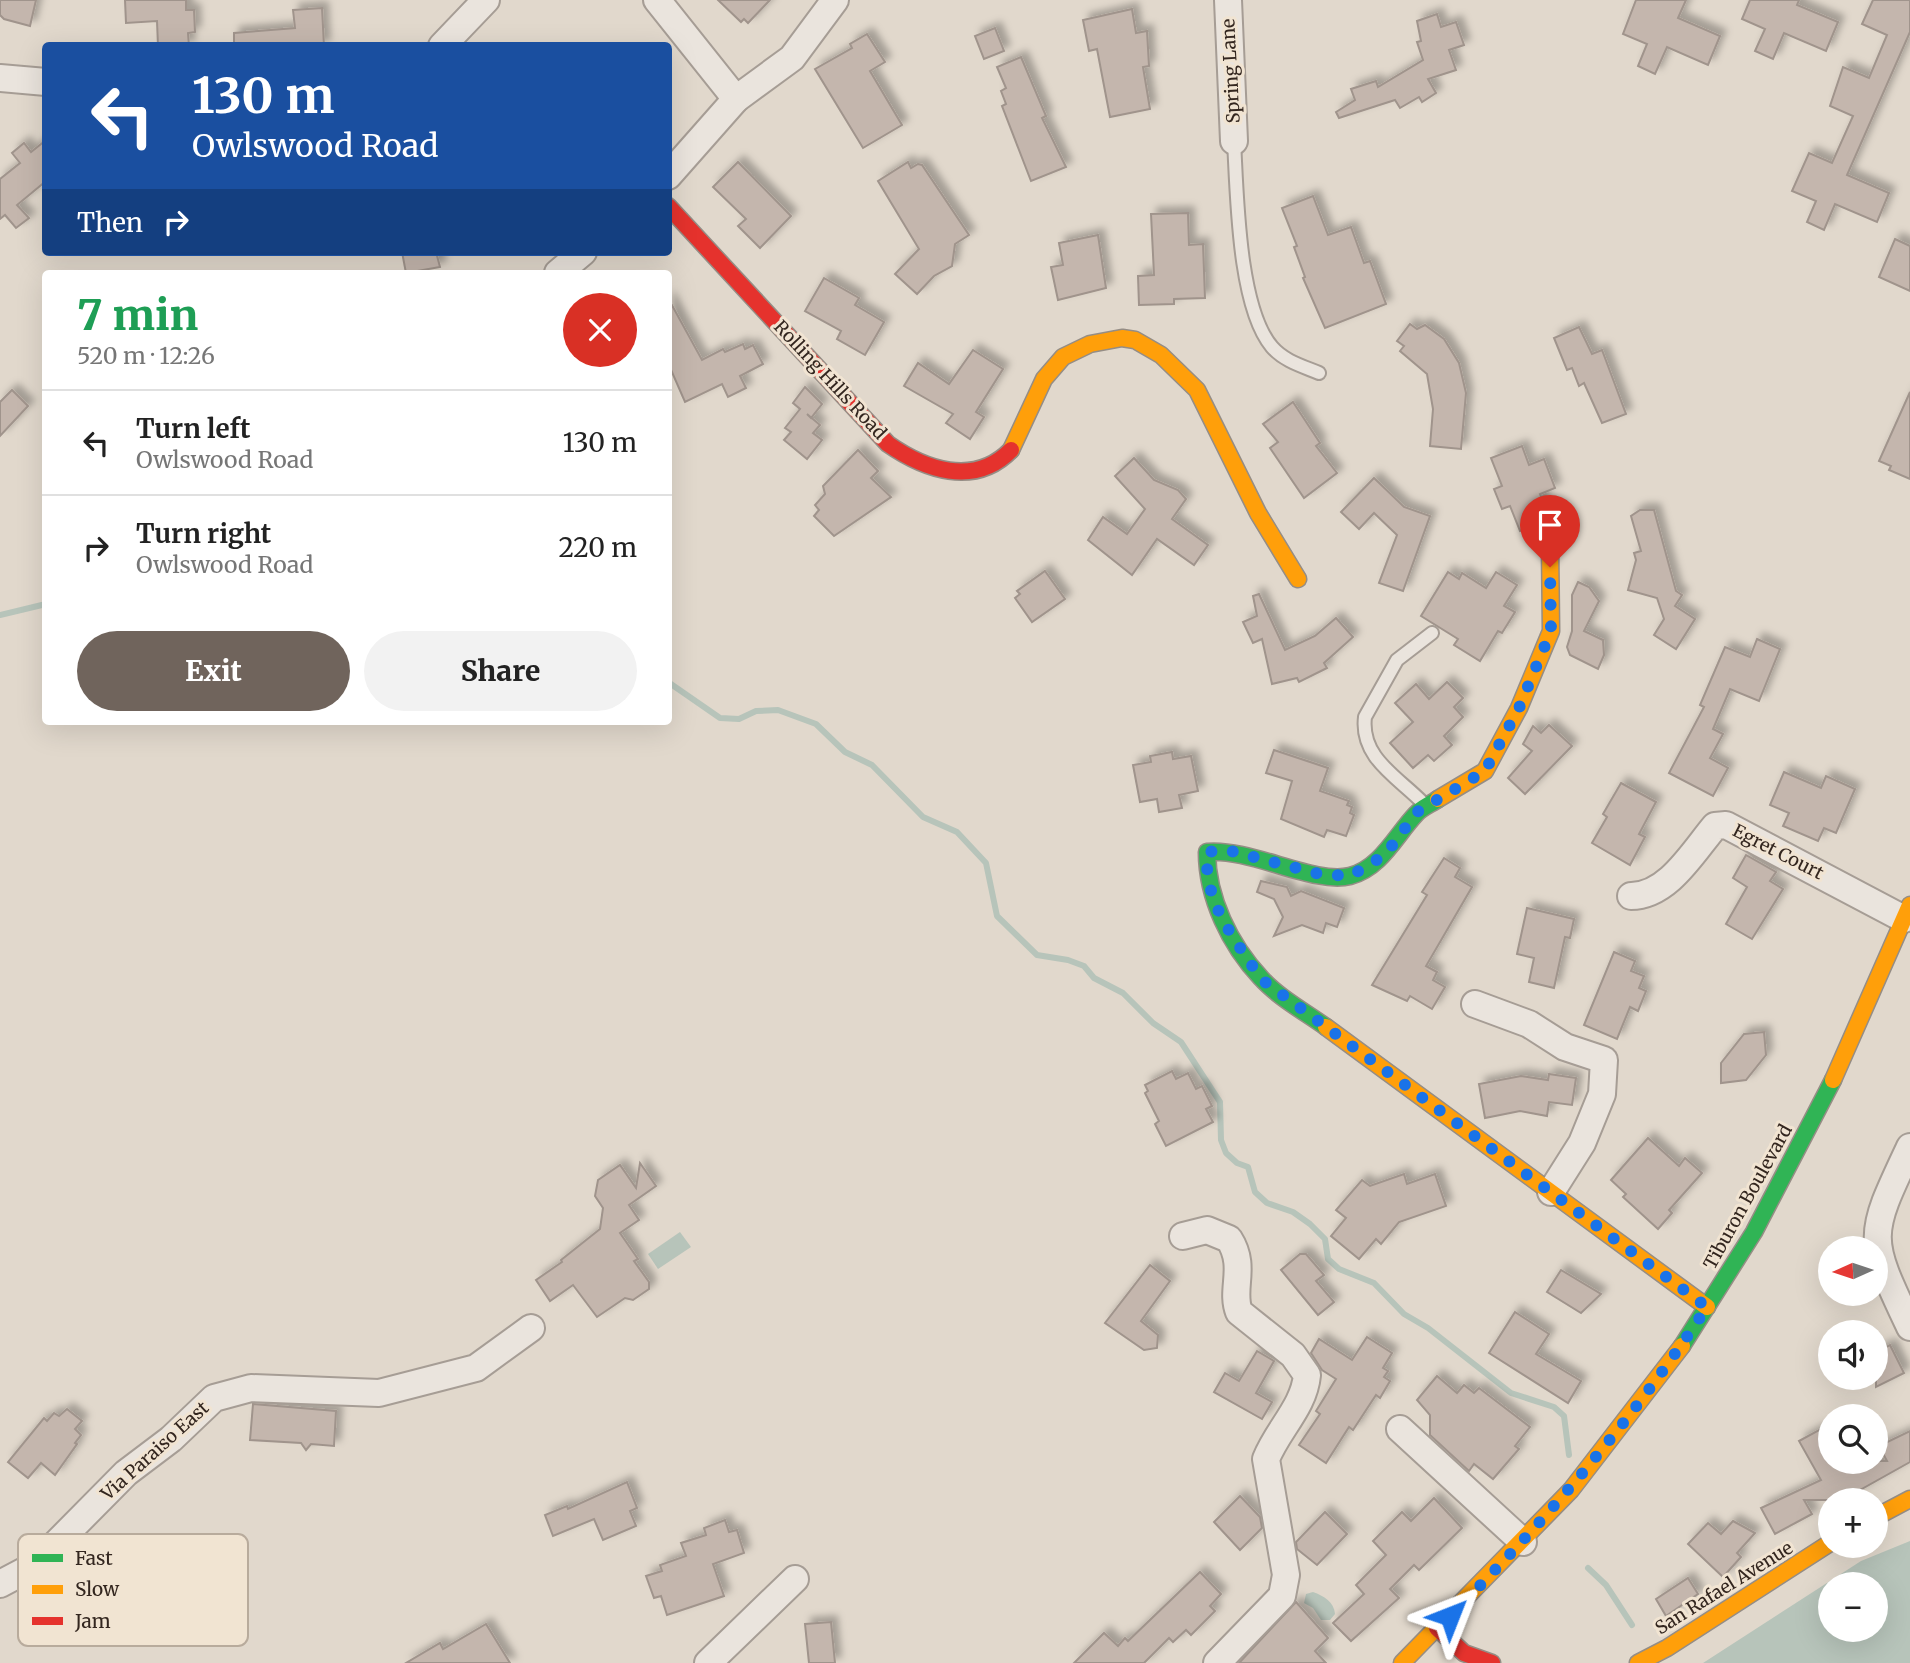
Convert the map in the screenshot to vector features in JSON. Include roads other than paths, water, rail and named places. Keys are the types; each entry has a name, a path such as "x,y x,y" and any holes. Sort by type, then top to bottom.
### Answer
{"street":[{"path":"446,42 486,0"},
{"path":"657,0 736,99"},
{"path":"672,171 736,99 792,58 835,0"},
{"name":"Spring Lane","path":"1228,0 1234,141"},
{"path":"0,78 42,82"},
{"name":"Rolling Hills Road","path":"672,210 888,444 917,463 950,470 988,466 1001,460 1010,452 1044,379 1063,357 1076,349 1122,338 1154,350 1197,390 1258,513 1298,579"},
{"path":"562,270 578,256"},
{"path":"1550,545 1551,631 1519,708 1485,771 1417,812 1385,855 1350,876 1319,874 1227,850 1207,852 1205,877 1215,908 1261,979 1707,1307"},
{"name":"Egret Court","path":"1631,896 1647,896 1664,885 1715,826 1726,825 1907,912"},
{"name":"Tiburon Boulevard","path":"1402,1663 1523,1542 1600,1455 1707,1307 1763,1217 1795,1156 1907,912"},
{"path":"1475,1004 1529,1024 1565,1047 1604,1060 1602,1094 1582,1143 1551,1192"},
{"path":"1910,1147 1881,1210 1876,1232 1880,1262 1910,1327"},
{"path":"1183,1237 1207,1230 1229,1239 1239,1266 1236,1305 1239,1312 1293,1355 1307,1375 1304,1396 1273,1443 1266,1459 1286,1575 1282,1596 1217,1663"},
{"name":"Via Paraiso East","path":"65,1534 126,1473 171,1439 215,1398 230,1391 251,1388 379,1393 476,1368 531,1328"},
{"path":"1400,1429 1523,1542"},
{"path":"1888,1511 1910,1499"},
{"name":"San Rafael Avenue","path":"1638,1663 1677,1642 1818,1552"},
{"name":"Via Paraiso East","path":"0,1584 18,1574"},
{"path":"708,1663 795,1579"},
{"path":"1437,1628 1464,1653 1492,1663"}],"lane":[{"path":"1234,141 1240,245 1258,322 1273,349 1288,361 1319,373"},
{"path":"1426,806 1375,758 1364,740 1363,727 1365,717 1397,660 1432,633"}],"waterway":[{"path":"0,615 42,605"},
{"path":"672,685 720,718 739,719 756,711 778,710 816,724 845,752 872,765 923,817 957,832 986,863 997,916 1037,955 1068,960 1084,966 1094,978 1123,993 1153,1023 1181,1042 1220,1102 1221,1140 1226,1153 1237,1163 1248,1167 1255,1192 1267,1203 1293,1212 1310,1224 1325,1239 1328,1259 1339,1269 1374,1283 1404,1314 1428,1328 1511,1393 1554,1407 1564,1416 1569,1455"},
{"path":"1588,1568 1606,1585 1632,1625"}]}
